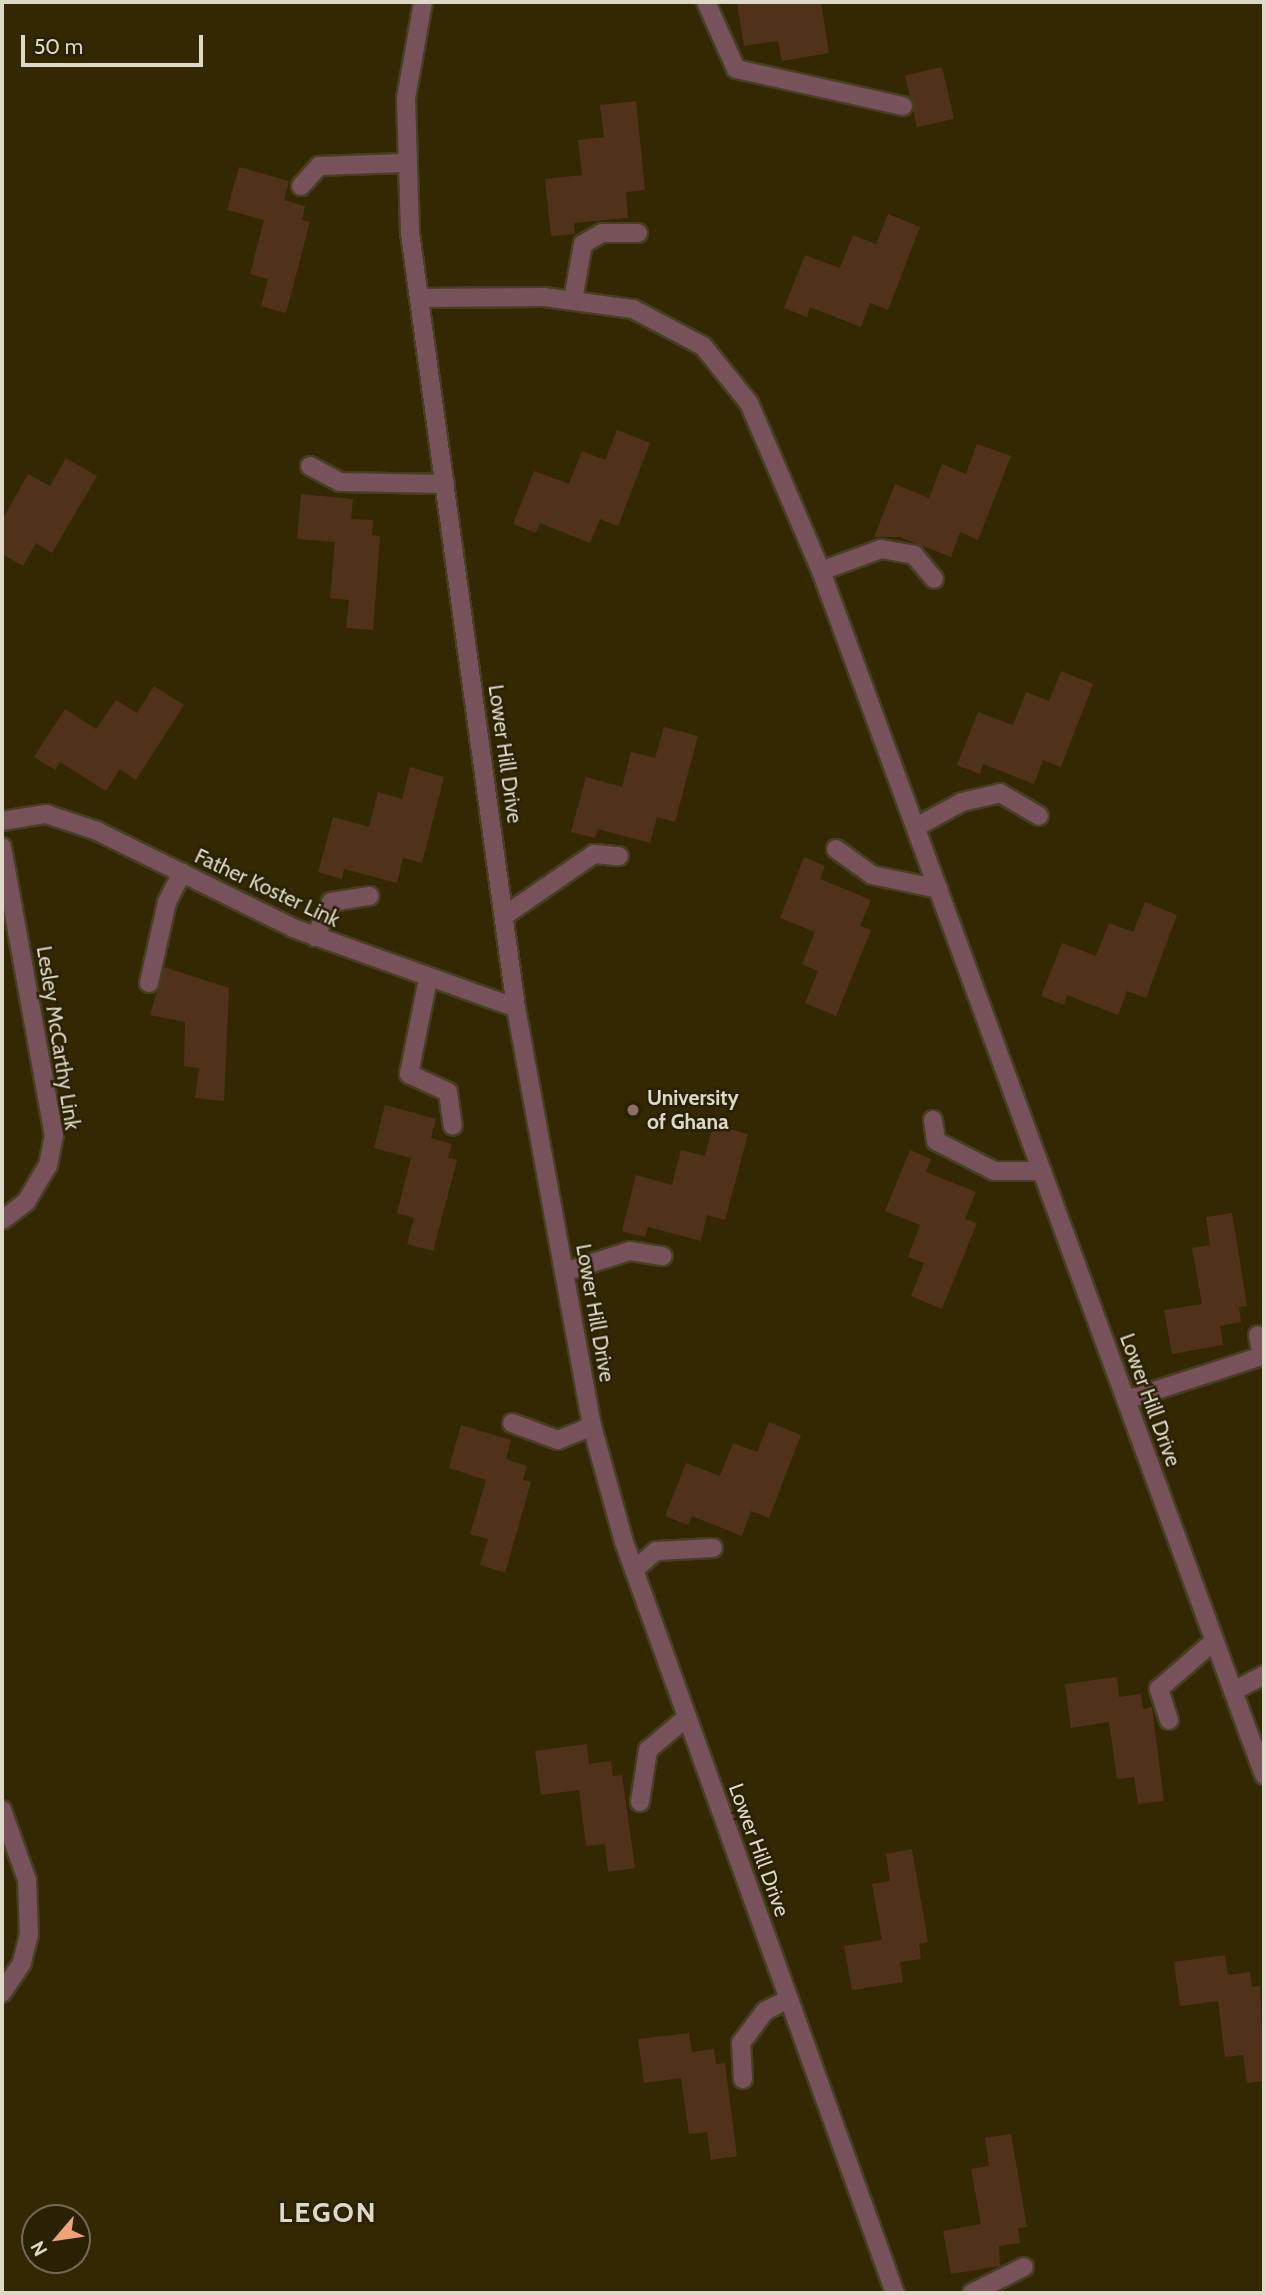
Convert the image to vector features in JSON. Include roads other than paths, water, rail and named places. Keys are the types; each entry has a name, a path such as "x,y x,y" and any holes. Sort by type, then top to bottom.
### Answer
{"street":[{"name":"Lower Hill Drive","path":"423,2 412,50 403,163 516,1008 592,1426 634,1570 895,2293"},
{"path":"706,2 736,68 903,106"},
{"path":"301,186 319,166 403,163"},
{"path":"573,300 583,244 603,233 638,233"},
{"name":"Lower Hill Drive","path":"420,298 573,300 633,309 670,324 729,372 776,455 821,571 1264,1774"},
{"path":"310,466 340,482 445,484"},
{"path":"821,571 881,549 914,555 934,579"},
{"path":"916,827 962,802 1000,793 1039,816"},
{"name":"Father Koster Link","path":"2,821 46,814 97,831 315,937 516,1008"},
{"name":"Lesley McCarthy Link","path":"2,847 4,877 54,1135 48,1165 26,1202 2,1220"},
{"path":"836,849 872,875 939,889"},
{"path":"504,916 594,854 619,856"},
{"path":"149,983 167,902 182,873"},
{"path":"315,937 331,902 370,896"},
{"path":"428,979 409,1074 448,1092 453,1126"},
{"path":"933,1121 936,1141 994,1171 1042,1171"},
{"path":"564,1272 630,1251 663,1256"},
{"path":"1126,1400 1262,1356 1258,1335"},
{"path":"512,1423 558,1440 592,1426"},
{"path":"634,1570 656,1551 713,1548"},
{"path":"1169,1720 1159,1689 1214,1641"},
{"path":"1233,1691 1264,1675"},
{"path":"640,1802 648,1750 687,1717"},
{"path":"2,1810 27,1880 29,1934 22,1963 2,1993"},
{"path":"743,2079 741,2043 765,2011 789,1999"},
{"path":"972,2293 1024,2267"}],"place":[{"name":"University of Ghana","path":"633,1110"}],"district":[{"name":"LEGON","path":"328,2212"}]}
